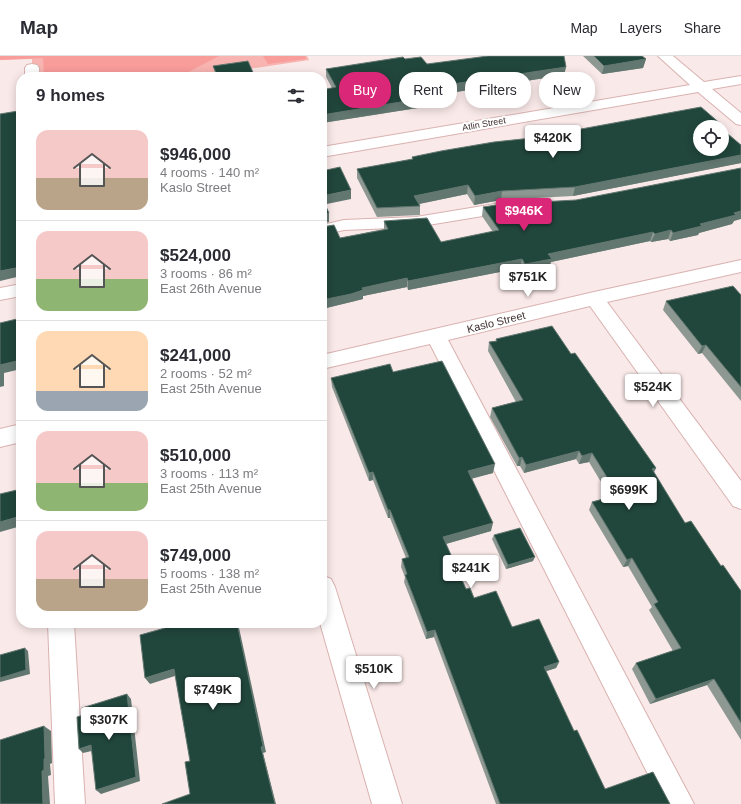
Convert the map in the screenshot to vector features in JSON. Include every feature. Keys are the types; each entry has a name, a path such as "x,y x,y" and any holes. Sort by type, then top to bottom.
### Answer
{"street":[{"path":"664,56 741,121"},
{"name":"Atlin Street","path":"327,151 741,80"},
{"path":"327,229 344,225 416,222 501,206 530,205"},
{"name":"Kaslo Street","path":"327,361 594,298 741,266"},
{"path":"0,294 16,291"},
{"path":"594,298 741,499"},
{"path":"436,336 679,804"},
{"path":"0,438 16,434"},
{"path":"327,604 387,804"},
{"path":"61,628 70,804"}],"shaded area":[{"path":"0,56 307,56 309,60 228,72 32,72 32,59 0,60"},
{"path":"0,56 219,56 189,72 44,72 43,58 0,60"},
{"path":"263,56 305,56 306,59 268,64"}],"building":[{"path":"488,56 564,56 566,67 531,72 465,72 465,82 457,83 457,72 399,72 399,102 391,104 391,72 339,72 339,108 364,108 327,114 327,89 336,87 326,69 403,57 405,59 421,57 427,64"},
{"path":"594,56 642,56 646,59 604,66"},
{"path":"248,61 253,72 216,72 213,66"},
{"path":"701,107 716,120 693,120 693,156 729,156 729,135 741,145 741,155 575,187 502,191 475,196 468,185 414,196 420,206 377,208 357,169 413,159 412,157 441,151 494,142 532,138"},
{"path":"16,111 16,268 0,271 0,114"},
{"path":"340,167 351,190 327,195 327,170"},
{"path":"741,168 741,211 734,213 736,215 700,224 702,226 673,233 671,230 655,234 653,232 548,254 552,259 525,264 522,259 408,281 407,278 362,288 363,290 351,294 327,299 327,226 334,225 340,238 388,229 384,221 427,218 441,242 499,230 483,207 503,204 576,200"},
{"path":"733,286 741,295 741,387 706,345 702,346 666,301"},
{"path":"16,319 16,361 0,365 0,323"},
{"path":"552,326 571,354 575,353 656,468 652,469 685,523 691,521 721,566 723,565 741,591 741,723 714,679 656,699 636,663 681,648 654,604 658,602 632,558 627,560 592,502 618,495 592,453 582,456 579,451 526,465 522,457 519,458 492,408 523,400 489,342"},
{"path":"442,361 495,464 468,471 493,523 443,537 466,589 470,588 474,598 496,591 512,627 539,619 559,662 544,667 574,731 577,730 605,789 653,772 670,804 500,804 435,630 427,632 405,575 407,574 402,559 409,557 373,472 369,473 331,378 390,364 393,372"},
{"path":"16,490 16,517 0,522 0,494"},
{"path":"520,528 535,557 508,565 494,535"},
{"path":"165,628 238,628 263,746 261,747 275,804 162,804 190,794 185,762 190,761 174,669 145,678 140,635"},
{"path":"25,648 26,670 0,678 0,655"},
{"path":"127,694 136,777 96,790 91,745 79,749 77,717 83,715 82,708"},
{"path":"44,726 45,758 44,770 42,771 43,804 0,804 0,740"}]}
